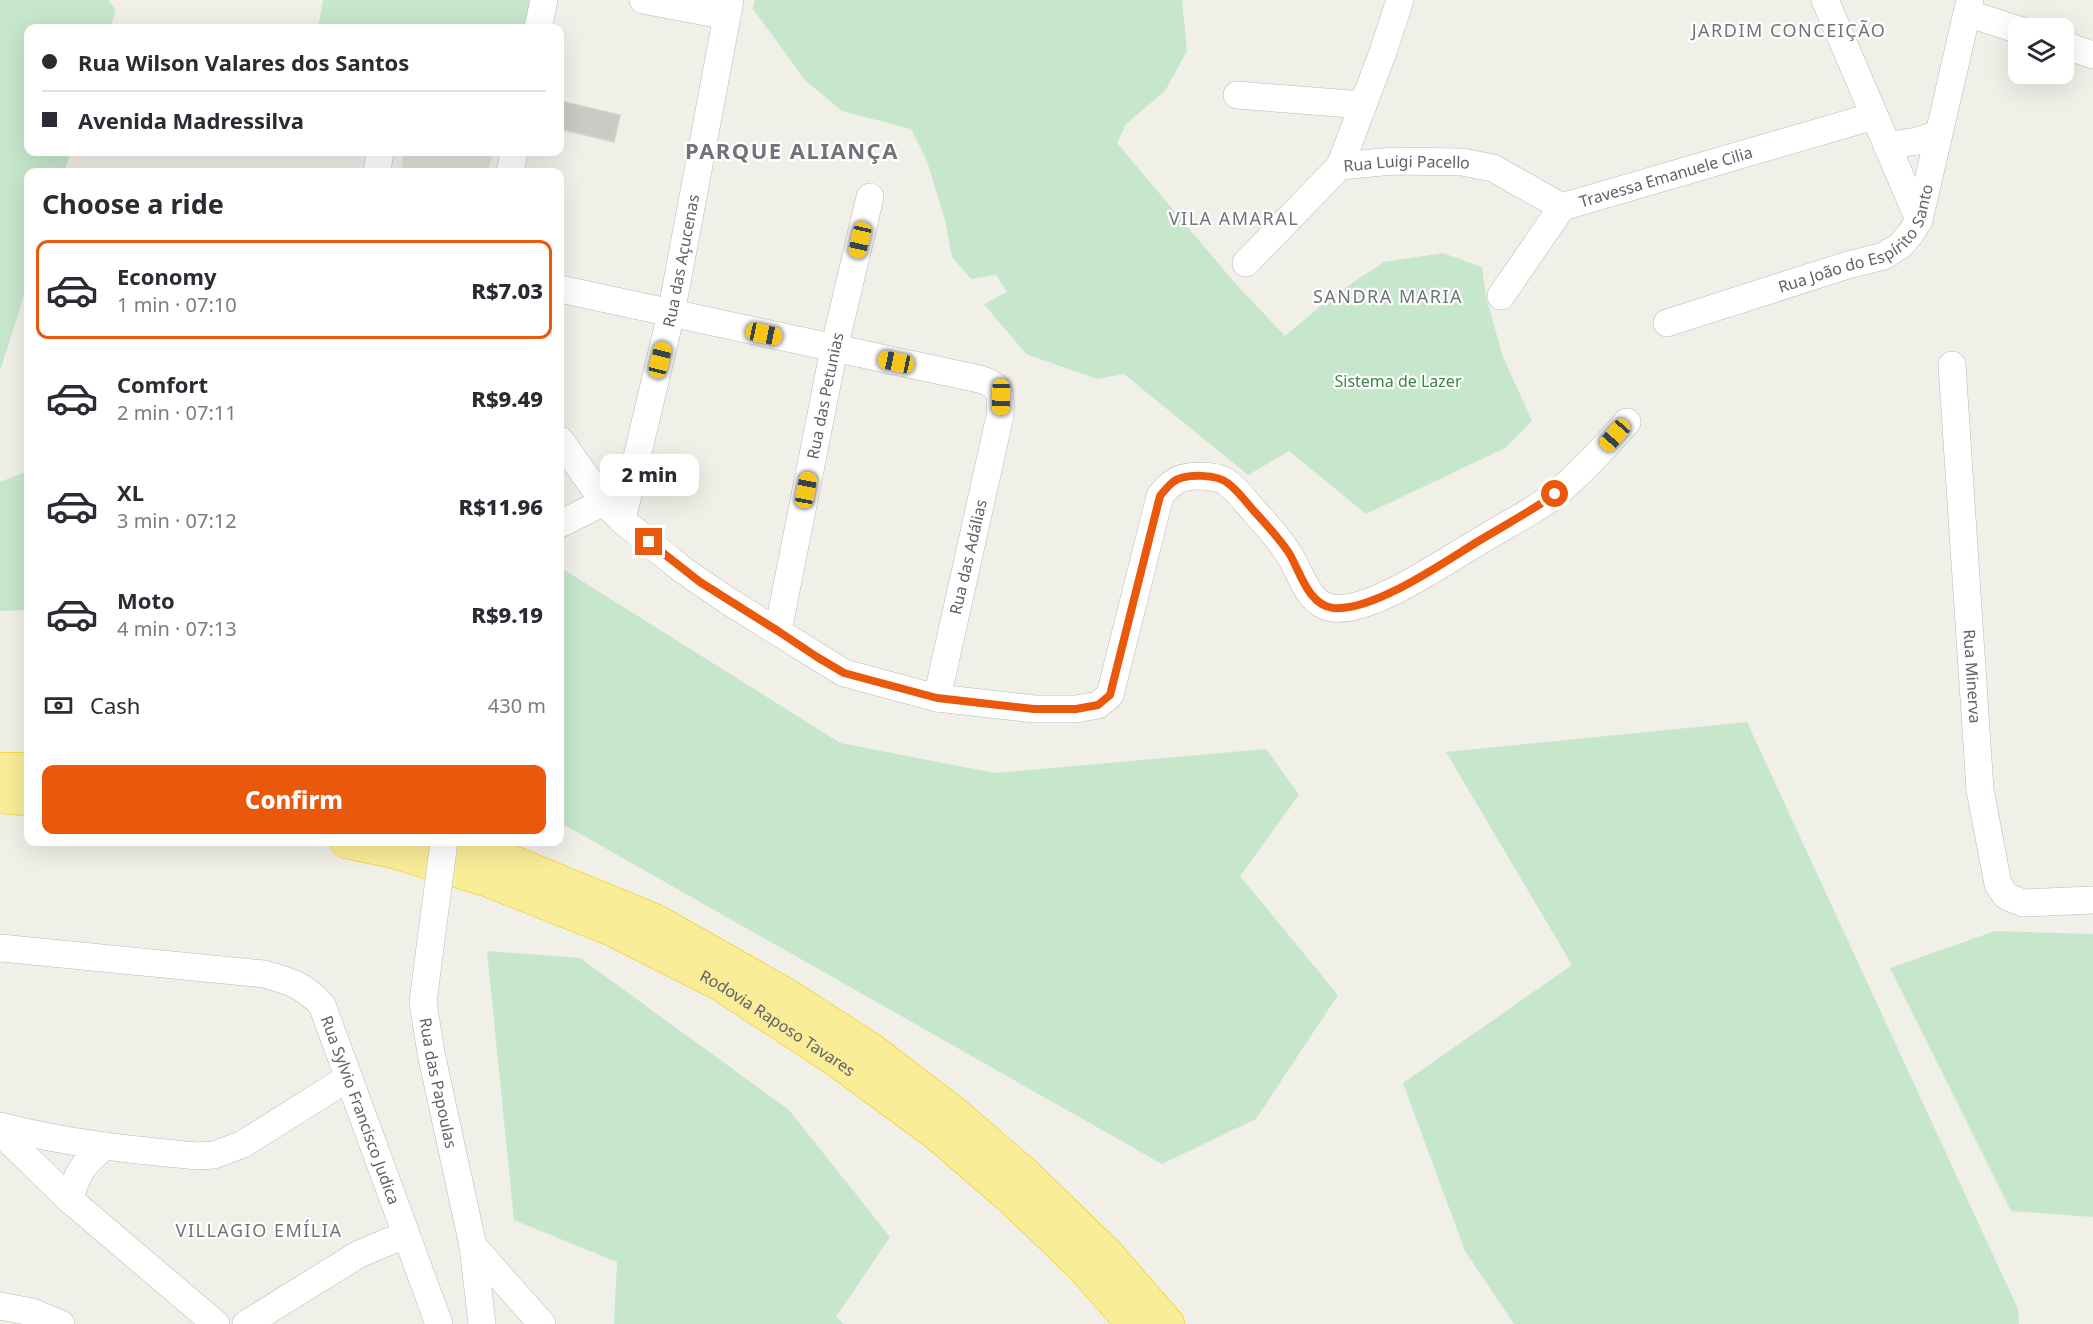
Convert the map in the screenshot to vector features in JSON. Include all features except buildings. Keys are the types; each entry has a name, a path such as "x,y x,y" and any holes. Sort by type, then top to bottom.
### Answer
{"highway":[{"path":"0,769 24,769"},
{"path":"0,797 24,799"},
{"name":"Rodovia Raposo Tavares","path":"366,846 487,880 613,930 720,984 839,1062 938,1135 1010,1197 1081,1265 1133,1324"},
{"name":"Rodovia Raposo Tavares","path":"462,846 515,863 656,921 785,993 872,1050 954,1113 1026,1175 1108,1255 1168,1324"}],"street":[{"path":"539,24 544,0"},
{"path":"643,0 729,8"},
{"path":"1340,166 1400,0"},
{"path":"1825,0 1919,220"},
{"path":"1968,7 2008,25"},
{"name":"Rua João do Espírito Santo","path":"1667,323 1884,256 1901,245 1919,220 1968,7"},
{"name":"Rua das Açucenas","path":"613,511 671,314 729,8"},
{"path":"2074,48 2093,55"},
{"path":"1237,95 1363,105"},
{"name":"Travessa Emanuele Cilia","path":"1501,296 1562,207 1874,116"},
{"path":"1887,146 1937,135"},
{"name":"Rua Luigi Pacello","path":"1246,263 1340,166 1393,162 1462,162 1493,168 1562,207"},
{"name":"Rua das Petunias","path":"778,631 834,349 870,197"},
{"name":"Rua das Adálias","path":"564,290 992,383 998,389 1001,397 1000,416 937,698"},
{"name":"Rua Minerva","path":"1952,365 1980,790 1998,884 2006,896 2023,903 2093,900"},
{"path":"564,445 613,511 683,570 844,673 937,698 1034,709 1076,709 1098,705 1110,695 1160,496 1174,481 1195,476 1212,477 1228,482 1268,526 1289,554 1314,597 1332,608 1350,607 1374,599 1422,576 1521,517 1555,494 1590,463 1627,422"},
{"path":"564,523 613,511"},
{"name":"Rua das Papoulas","path":"443,846 423,1002 431,1053 473,1246 482,1324"},
{"name":"Rua Sylvio Francisco Judica","path":"0,948 264,974 294,982 311,993 322,1005 439,1324"},
{"path":"0,1126 34,1135 105,1146 198,1156 214,1155 243,1144 348,1078"},
{"path":"0,1132 70,1200 216,1324"},
{"path":"70,1200 75,1177 91,1157 105,1146"},
{"path":"246,1324 359,1254 405,1234"},
{"path":"473,1246 542,1324"},
{"path":"0,1306 32,1312 61,1324"}],"shaded area":[{"path":"403,156 492,156 489,168 402,168"}],"green space":[{"path":"0,0 108,0 116,10 111,24 24,24 24,156 70,156 65,168 24,168 24,296 0,371"},
{"path":"323,0 536,0 532,24 319,24"},
{"name":"Sistema de Lazer","path":"755,0 1182,0 1187,51 1165,91 1126,124 1117,143 1235,283 1285,336 1334,295 1384,262 1443,253 1482,267 1486,297 1503,357 1532,421 1505,448 1366,514 1289,451 1248,475 1124,374 1097,379 1026,354 984,304 1007,292 996,275 971,279 952,257 945,220 927,161 911,129 842,111 805,80 753,9"},
{"path":"24,473 24,610 0,611 0,482"},
{"path":"564,570 840,743 995,773 1266,749 1299,795 1240,876 1338,995 1256,1119 1162,1164 564,825"},
{"path":"1747,722 2018,1309 2019,1324 1514,1324 1465,1251 1403,1083 1572,965 1446,752"},
{"path":"1995,931 2093,934 2093,1217 2011,1211 1890,968"},
{"path":"487,951 580,958 789,1110 890,1237 836,1317 844,1324 614,1324 617,1262 514,1220"}],"district":[{"name":"JARDIM CONCEIÇÃO","path":"1789,30"},
{"name":"PARQUE ALIANÇA","path":"792,150"},
{"name":"VILA AMARAL","path":"1234,218"},
{"name":"SANDRA MARIA","path":"1388,296"},
{"name":"VILLAGIO EMÍLIA","path":"259,1230"}],"route":[{"path":"649,542 683,570 725,599 844,673 937,698 1034,709 1076,709 1098,705 1110,695 1160,496 1174,481 1195,476 1212,477 1228,482 1268,526 1289,554 1314,597 1332,608 1350,607 1374,599 1422,576 1555,494"}]}
